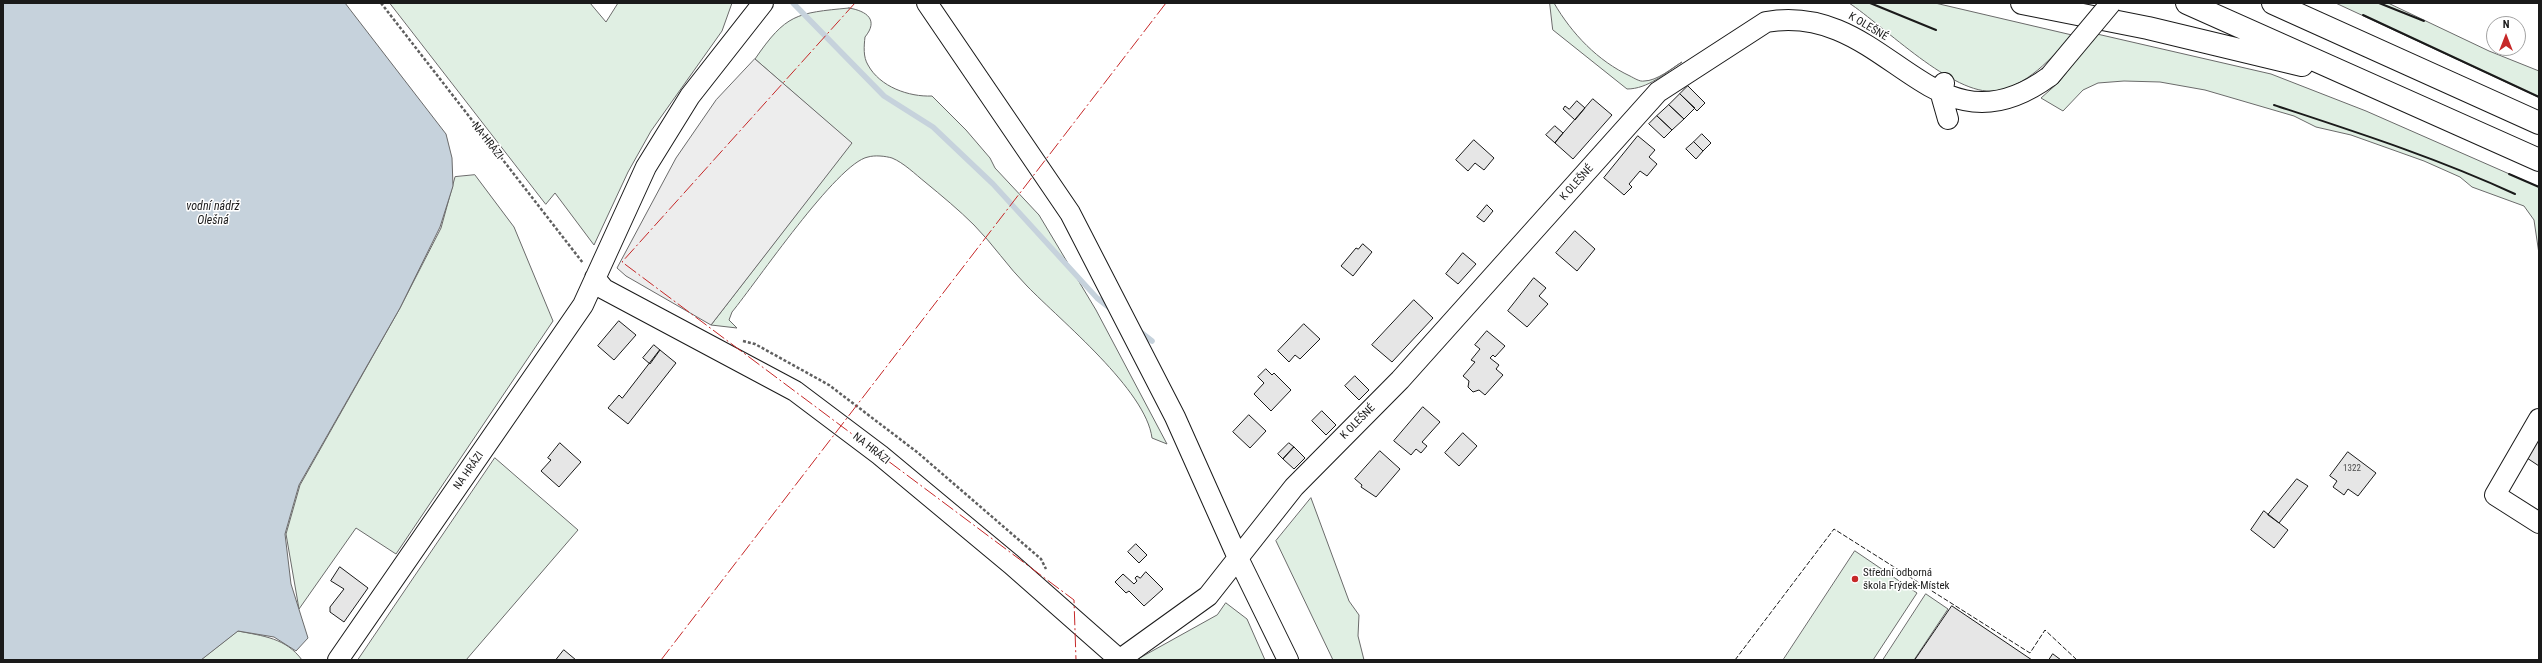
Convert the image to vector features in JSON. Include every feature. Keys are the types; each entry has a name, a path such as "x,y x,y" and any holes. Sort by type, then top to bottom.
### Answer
{"highway":[{"path":"2022,3 2148,28 2356,78"},
{"path":"2188,3 2539,160"},
{"path":"2273,3 2539,123"}],"street":[{"path":"595,278 646,167 690,96 763,3"},
{"path":"927,3 1070,213 1175,417 1238,558 1288,660"},
{"name":"K OLEŠNÉ","path":"1119,660 1208,596 1294,487 1400,380 1658,92 1780,15 1813,9 1853,18 1944,83 1966,95 1990,98 2028,90 2050,76 2111,3"},
{"path":"1944,83 1942,98 1948,119"},
{"name":"NA HRÁZI","path":"338,660 583,305 595,278 604,289 795,391 880,455 1011,564 1119,660"},
{"path":"2539,419 2495,495 2539,523"}],"path":[{"name":"NA HRÁZI","path":"381,3 595,278"}],"green space":[{"path":"390,3 590,3 606,22 618,3 732,3 722,31 651,131 628,172 594,245 555,193 546,204"},
{"path":"1550,3 1554,3 1569,25 1587,46 1607,63 1637,80 1642,81 1654,79 1682,62 1663,75 1649,83 1627,89 1553,30"},
{"path":"1849,3 1935,3 2072,35 2047,62 2028,78 2017,84 1995,91 1978,90 1959,83 1919,58"},
{"path":"2336,3 2388,3 2486,50 2486,56 2502,56 2539,71 2539,97"},
{"path":"849,8 861,11 869,17 871,21 871,26 865,37 864,51 866,62 873,73 887,85 896,89 914,95 932,96 966,130 990,158 995,168 1039,215 1096,310 1167,444 1152,438 1146,419 1135,399 1119,378 1080,337 1020,279 974,225 909,169 892,158 874,156 868,157 854,164 837,180 797,226 732,312 729,320 737,328 711,325 851,143 755,59 775,33 784,24 794,18 804,14"},
{"path":"2097,34 2271,74 2366,111 2539,187 2539,254 2534,220 2524,206 2472,187 2460,177 2424,161 2351,135 2316,127 2294,116 2205,90 2160,82 2124,81 2098,83 2083,90 2063,111 2041,98 2059,82"},
{"path":"475,175 514,227 553,321 396,554 356,528 299,609 286,534 300,485 400,308 441,228 455,177"},
{"path":"495,458 578,530 466,660 358,660"},
{"path":"1311,498 1349,601 1359,615 1358,636 1364,660 1333,660 1276,541"},
{"path":"1855,551 1917,593 1873,660 1785,660 1784,659"},
{"path":"1926,594 1948,609 1914,660 1883,660"},
{"path":"1226,603 1247,619 1265,660 1136,660 1217,615"},
{"path":"238,631 281,642 296,653 302,660 201,660"}],"shaded area":[{"path":"755,59 852,143 711,325 626,276 617,268 676,158 716,100"}],"water":[{"name":"vodní nádrž Olešná","path":"3,3 345,3 446,134 452,158 453,186 440,227 400,308 299,485 285,534 291,584 308,638 296,651 274,637 238,631 201,660 3,660"}],"building":[{"path":"1688,86 1705,103 1697,111 1680,94"},
{"path":"1680,94 1695,108 1684,119 1669,105"},
{"path":"1593,99 1612,115 1573,159 1555,143"},
{"path":"1577,101 1585,108 1575,120 1563,109 1565,106 1569,109"},
{"path":"1669,105 1684,119 1672,130 1657,116"},
{"path":"1657,116 1672,130 1664,138 1649,124"},
{"path":"1555,126 1563,133 1555,143 1546,135"},
{"path":"1702,134 1711,143 1703,151 1694,142"},
{"path":"1638,136 1655,150 1649,157 1657,164 1647,176 1640,171 1629,184 1632,187 1624,195 1604,178"},
{"path":"1474,140 1494,158 1484,170 1475,163 1468,171 1456,160"},
{"path":"1694,142 1703,151 1696,159 1686,149"},
{"path":"1487,205 1493,211 1484,222 1477,217"},
{"path":"1575,231 1595,249 1577,271 1556,253"},
{"path":"1363,244 1372,252 1353,276 1341,266 1356,248 1358,249"},
{"path":"1463,253 1476,264 1458,284 1446,274"},
{"path":"1534,278 1546,288 1539,296 1548,304 1527,327 1508,311"},
{"path":"1414,300 1433,318 1392,362 1372,345"},
{"path":"619,321 636,335 614,360 598,346"},
{"path":"1304,324 1320,339 1300,359 1295,355 1289,362 1278,351"},
{"path":"1487,331 1505,346 1495,357 1493,355 1490,358 1499,365 1496,369 1503,375 1485,395 1479,390 1473,392 1468,387 1469,381 1463,376 1475,362 1471,360 1480,349 1475,345"},
{"path":"654,345 660,350 650,364 643,358"},
{"path":"660,350 676,363 628,424 608,408 619,395 622,398"},
{"path":"1266,369 1272,375 1274,373 1291,390 1271,411 1254,394 1264,383 1258,377"},
{"path":"1355,376 1369,390 1359,400 1345,386"},
{"path":"1423,407 1440,422 1422,442 1427,446 1421,453 1416,449 1411,455 1394,441"},
{"path":"1322,411 1336,425 1326,435 1312,421"},
{"path":"1249,415 1266,431 1250,448 1233,432"},
{"path":"1463,433 1477,446 1459,466 1445,453"},
{"path":"2539,439 2539,466 2527,458"},
{"path":"560,443 581,462 559,487 541,471 551,460 548,458"},
{"path":"1289,443 1294,447 1283,459 1278,454"},
{"path":"1294,447 1305,458 1294,469 1283,459"},
{"path":"1380,451 1400,469 1376,497 1361,487 1362,485 1355,479"},
{"path":"2348,452 2376,473 2358,496 2348,489 2344,495 2333,487 2337,481 2330,476"},
{"path":"2297,479 2308,486 2279,523 2268,515"},
{"path":"2264,511 2288,530 2274,548 2251,530"},
{"path":"1136,544 1147,555 1139,563 1128,552"},
{"path":"340,567 368,588 344,622 330,612 330,607 344,589 331,581"},
{"path":"1146,572 1163,589 1144,606 1129,591 1126,593 1115,582 1123,574 1134,584 1137,581 1135,578 1137,576 1140,578"},
{"path":"1952,606 2032,660 1915,660"},
{"path":"564,650 576,660 556,660"},
{"path":"2053,654 2061,660 2049,660"}],"waterway":[{"path":"793,3 884,96 933,127 993,184 1097,298 1111,309"},
{"path":"1138,330 1152,341"}],"fence":[{"path":"1735,660 1834,529 2030,653 2045,630 2077,660"}],"wall":[{"path":"1870,3 1936,30"},
{"path":"2379,3 2424,21"},
{"path":"2363,15 2539,97"},
{"path":"2274,105 2426,157 2515,194"},
{"path":"2509,174 2539,187"}],"power":[{"path":"855,3 622,262 1074,600 1076,660"},
{"path":"661,660 1166,3"}],"place":[{"name":"Střední odborná škola Frýdek-Místek","path":"1855,579"}]}
